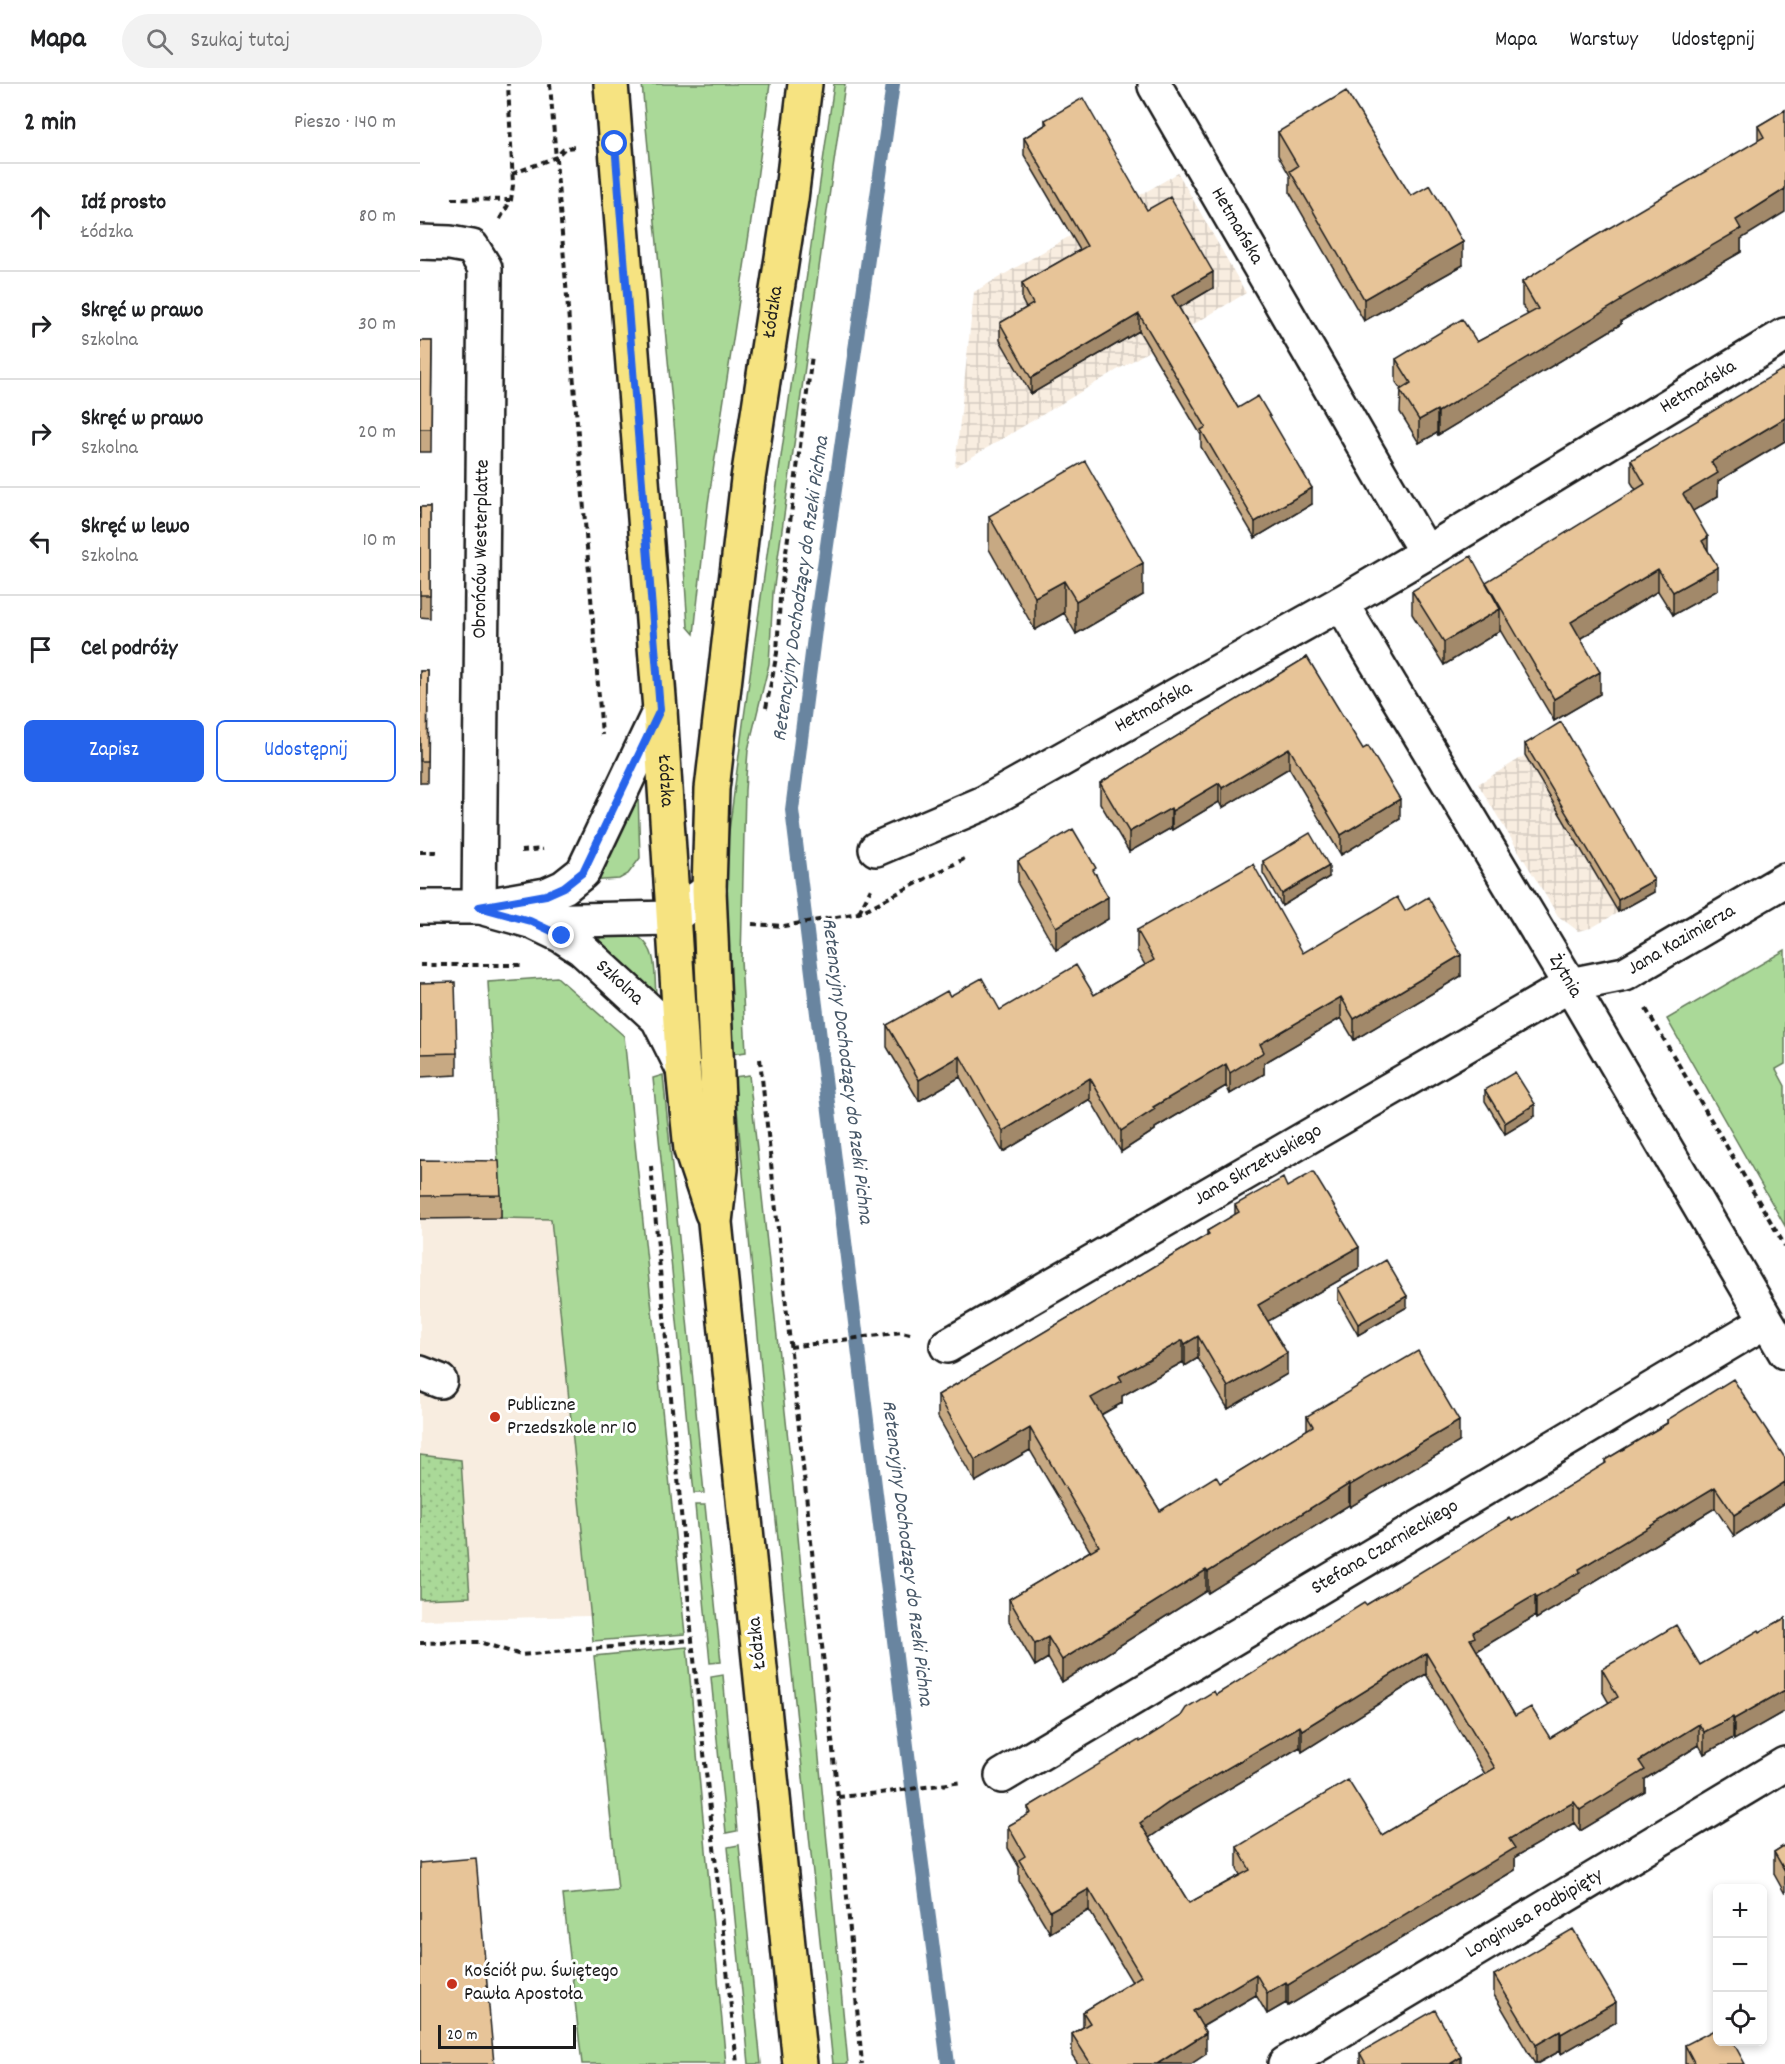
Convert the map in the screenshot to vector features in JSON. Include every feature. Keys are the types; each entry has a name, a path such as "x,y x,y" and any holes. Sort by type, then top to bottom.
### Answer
{"main road":[{"name":"Łódzka","path":"611,84 660,710 683,1069 691,1150 716,1222"},
{"name":"Łódzka","path":"800,2064 716,1222 721,1169 709,890 712,789 730,627 748,479 805,84"}],"street":[{"name":"Hetmańska","path":"1155,86 1426,554"},
{"path":"420,242 450,243 472,247"},
{"name":"Obrońców Westerplatte","path":"472,247 485,268 479,907"},
{"name":"Hetmańska","path":"876,849 984,803 1341,603 1426,554 1785,335"},
{"name":"Żytnia","path":"1341,603 1570,985 1785,1352"},
{"name":"Szkolna","path":"420,907 479,907 546,895 564,887 583,872 660,710"},
{"name":"Jana Kazimierza","path":"1570,985 1625,974 1785,880"},
{"path":"672,918 709,890"},
{"name":"Szkolna","path":"479,907 530,921 562,936 582,949 658,1019 683,1069"},
{"name":"Szkolna","path":"530,921 672,918"},
{"name":"Jana Skrzetuskiego","path":"947,1346 1570,985"},
{"name":"Stefana Czarnieckiego","path":"1002,1776 1766,1321"},
{"name":"Longinusa Podbipięty","path":"1285,2064 1785,1764"}],"path":[{"path":"472,247 496,225 511,200 508,84"},
{"path":"550,84 602,735"},
{"path":"512,174 556,157 565,148 615,144"},
{"path":"443,199 511,200"},
{"path":"765,711 777,653 780,598 812,350"},
{"path":"531,851 553,848"},
{"path":"752,935 751,924 784,926 859,913"},
{"path":"420,965 531,964"},
{"path":"1625,974 1785,1246"},
{"path":"760,1052 838,1797 862,2064"},
{"path":"650,1154 692,1640 738,2064"},
{"path":"790,1347 902,1332"},
{"path":"420,1643 479,1642 521,1655 692,1640"},
{"path":"838,1797 954,1783"}],"shaded area":[{"path":"1178,173 1246,293 955,467 974,292"},
{"path":"1561,734 1654,892 1591,928 1578,931 1558,916 1478,784"},
{"name":"Publiczne Przedszkole nr 10","path":"420,1219 551,1219 590,1616 420,1620"}],"green space":[{"path":"642,84 770,84 708,504 694,634 688,627 675,434"},
{"path":"834,84 845,84 773,593 769,664 748,750 741,960 746,1052 732,1054 723,954 725,862"},
{"path":"638,793 640,858 628,874 619,879 588,881"},
{"path":"601,936 639,937 645,943 654,962 656,994 651,995 598,943"},
{"path":"1785,950 1785,1064 1776,1069 1785,1086 1785,1226 1667,1019"},
{"path":"557,977 624,1036 685,1634 593,1641 551,1219 501,1218 488,982"},
{"path":"663,1075 704,1493 694,1493 653,1078"},
{"path":"749,1075 795,1505 848,2064 833,2064 769,1453 734,1077"},
{"path":"420,1455 461,1460 470,1597 420,1599"},
{"path":"695,1505 705,1505 721,1662 710,1663"},
{"path":"687,1647 726,2064 582,2064 563,1895 618,1890 594,1656"},
{"path":"723,1675 737,1831 726,1833 711,1677"},
{"path":"739,1845 761,2064 749,2064 728,1847"}],"building":[{"path":"1346,91 1411,196 1430,185 1463,242 1364,299 1290,171 1298,166 1278,132"},
{"path":"1083,98 1147,210 1170,197 1213,272 1172,296 1238,408 1258,396 1312,488 1255,522 1201,430 1206,427 1139,314 1031,378 1000,323 1033,304 1022,283 1087,246 1024,138 1047,124 1045,120"},
{"path":"1785,110 1785,189 1736,220 1741,229 1620,299 1621,301 1438,412 1437,410 1419,420 1400,390 1411,383 1396,359 1462,319 1477,342 1538,309 1522,282 1764,137 1758,126"},
{"path":"420,341 432,341 431,429 420,429"},
{"path":"1783,369 1785,373 1785,418 1711,462 1718,473 1683,494 1708,537 1702,541 1718,567 1673,592 1658,569 1571,622 1600,672 1554,699 1486,582 1645,484 1631,460"},
{"path":"1085,461 1143,563 1076,601 1064,581 1035,597 989,516"},
{"path":"420,507 430,507 430,595 420,595"},
{"path":"1471,556 1500,609 1444,642 1412,591"},
{"path":"1307,657 1363,749 1368,746 1400,799 1341,835 1289,748 1222,788 1219,783 1172,811 1171,808 1129,832 1100,783"},
{"path":"420,671 428,671 427,761 420,761"},
{"path":"1561,722 1654,880 1618,900 1525,744"},
{"path":"1073,829 1096,868 1093,870 1108,897 1056,927 1018,861"},
{"path":"1310,833 1329,866 1282,894 1263,861"},
{"path":"1253,864 1303,953 1397,897 1405,911 1428,897 1461,955 1354,1019 1341,997 1260,1044 1264,1052 1230,1073 1226,1064 1153,1107 1155,1109 1121,1131 1090,1078 1003,1131 960,1056 919,1080 887,1025 947,991 950,996 982,978 1000,1010 1076,965 1094,995 1154,960 1137,930"},
{"path":"455,982 457,1053 420,1054 420,983"},
{"path":"1515,1072 1535,1104 1505,1123 1485,1090"},
{"path":"420,1160 499,1161 501,1195 420,1196"},
{"path":"1313,1172 1359,1247 1258,1305 1287,1353 1228,1387 1198,1336 1185,1344 1183,1340 1119,1376 1122,1381 1091,1398 1160,1511 1216,1476 1220,1483 1313,1426 1307,1416 1418,1351 1459,1421 1349,1484 1208,1572 1206,1570 1062,1660 1048,1637 1035,1644 1009,1599 1099,1546 1030,1428 975,1460 938,1395 1209,1234 1207,1231 1239,1212 1235,1205 1283,1178 1287,1187"},
{"path":"1386,1260 1407,1296 1358,1324 1338,1288"},
{"path":"1733,1379 1785,1458 1785,1482 1734,1515 1715,1487 1579,1569 1580,1572 1536,1598 1535,1595 1473,1632 1475,1637 1470,1639 1515,1716 1531,1707 1550,1738 1618,1697 1602,1669 1676,1625 1700,1665 1759,1630 1760,1632 1785,1618 1785,1690 1734,1719 1733,1717 1704,1732 1699,1724 1639,1761 1645,1770 1580,1810 1574,1802 1509,1839 1515,1848 1288,1985 1286,1982 1267,1993 1256,1974 1193,2011 1206,2033 1157,2064 1091,2064 1072,2034 1090,2023 1083,2012 1141,1976 1089,1889 1050,1911 1019,1860 1025,1856 1008,1826 1031,1813 1028,1807 1139,1740 1140,1742 1181,1716 1186,1708 1214,1691 1216,1695 1364,1603 1366,1605 1510,1518 1512,1521 1606,1463 1605,1460 1668,1423 1667,1420","holes":["1426,1653 1495,1768 1382,1835 1348,1780 1237,1847 1250,1870 1189,1903 1140,1823 1171,1801 1300,1726 1302,1730"]},
{"path":"1785,1845 1785,1871 1774,1852"},
{"name":"Kościół pw. Świętego Pawła Apostoła","path":"476,1858 494,2064 420,2064 420,1863"},
{"path":"1573,1929 1616,2002 1561,2034 1560,2031 1536,2045 1494,1975"},
{"path":"1435,2010 1461,2057 1450,2064 1366,2064 1360,2053"},
{"path":"1713,2031 1713,2046 1735,2046 1745,2064 1695,2064 1685,2045"}],"waterway":[{"name":"Retencyjny Dochodzący do Rzeki Pichna","path":"893,84 816,622 792,810 948,2064"}],"place":[{"name":"Publiczne Przedszkole nr 10","path":"495,1417"},
{"name":"Kościół pw. Świętego Pawła Apostoła","path":"452,1984"}],"route":[{"path":"562,936 530,921 479,907 546,895 564,887 583,872 660,710 615,144"}]}
